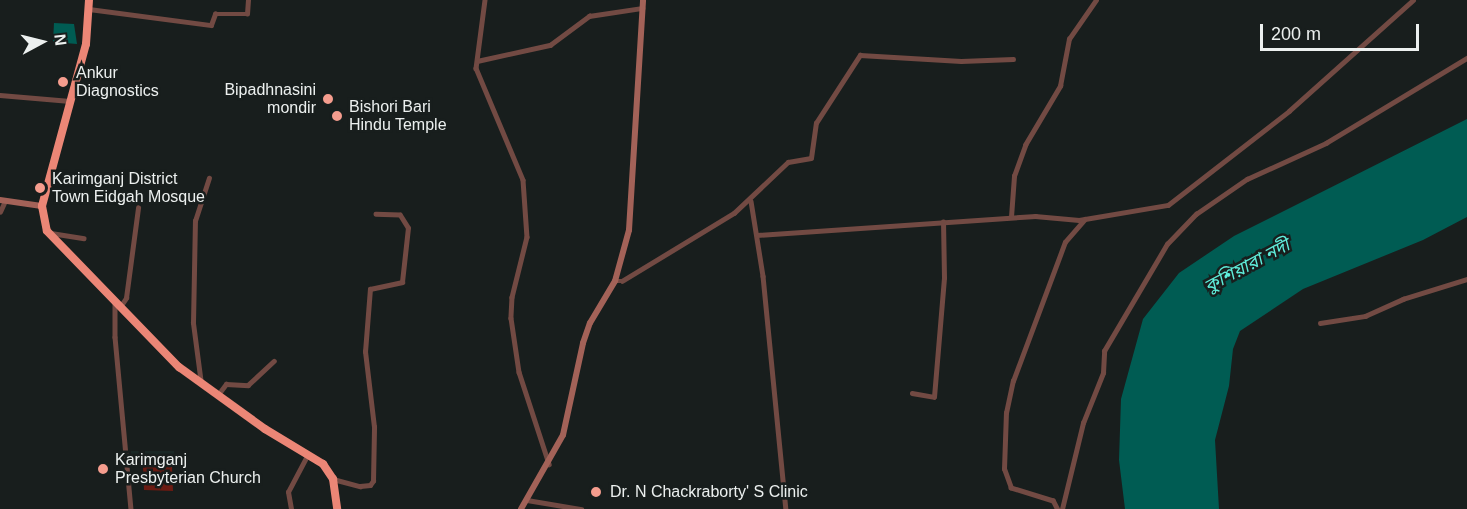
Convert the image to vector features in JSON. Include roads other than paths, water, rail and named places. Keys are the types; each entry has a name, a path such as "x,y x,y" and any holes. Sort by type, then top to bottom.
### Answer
{"highway":[{"path":"89,0 86,44 42,206 48,233 117,304 201,384 307,456 323,464 333,479 337,509"}],"main road":[{"path":"521,509 549,464 569,415 590,323 615,281 629,230 643,0"},
{"path":"3,200 42,206"}],"street":[{"path":"88,9 211,25 215,14 247,14 248,0"},
{"path":"485,0 476,68 523,180 527,237 512,297 510,318 519,372 549,464"},
{"path":"1011,217 1014,176 1025,145 1060,86 1069,39 1096,0"},
{"path":"757,235 1011,217 1085,219 1168,205 1194,188 1289,111 1413,0"},
{"path":"477,61 550,45 597,14 642,8"},
{"path":"615,281 622,281 751,201 788,162 811,158 816,123 860,55 961,61 1013,59"},
{"path":"1062,509 1083,423 1103,373 1104,351 1167,243 1179,230 1247,179 1326,143 1467,58"},
{"path":"0,95 70,101"},
{"path":"201,384 193,323 195,221 210,178"},
{"path":"0,212 3,200"},
{"path":"751,201 757,235 786,509"},
{"path":"131,509 115,337 117,304 126,298 138,208"},
{"path":"333,479 360,486 370,485 373,481 374,427 364,352 370,289 402,282 408,228 400,214 376,214"},
{"path":"1057,509 1053,501 1011,488 1004,468 1006,414 1013,381 1065,242 1085,219"},
{"path":"912,393 934,397 944,278 943,222"},
{"path":"48,233 84,238"},
{"path":"1320,323 1365,315 1403,298 1467,279"},
{"path":"217,396 226,384 248,385 273,361"},
{"path":"291,509 288,492 307,456"},
{"path":"527,500 581,509"}],"water":[{"path":"54,23 74,24 77,44 53,42"},
{"name":"কুশিয়ারা নদী","path":"1467,119 1467,217 1423,240 1303,289 1240,331 1233,349 1229,386 1215,440 1219,509 1125,509 1119,460 1121,399 1143,319 1179,273 1234,236"}],"place":[{"name":"Ankur Diagnostics","path":"63,82"},
{"name":"Bipadhnasini mondir","path":"328,99"},
{"name":"Bishori Bari Hindu Temple","path":"337,116"},
{"name":"Karimganj District Town Eidgah Mosque","path":"40,188"},
{"name":"Karimganj Presbyterian Church","path":"103,469"},
{"name":"Dr. N Chackraborty' S Clinic","path":"596,492"}]}
